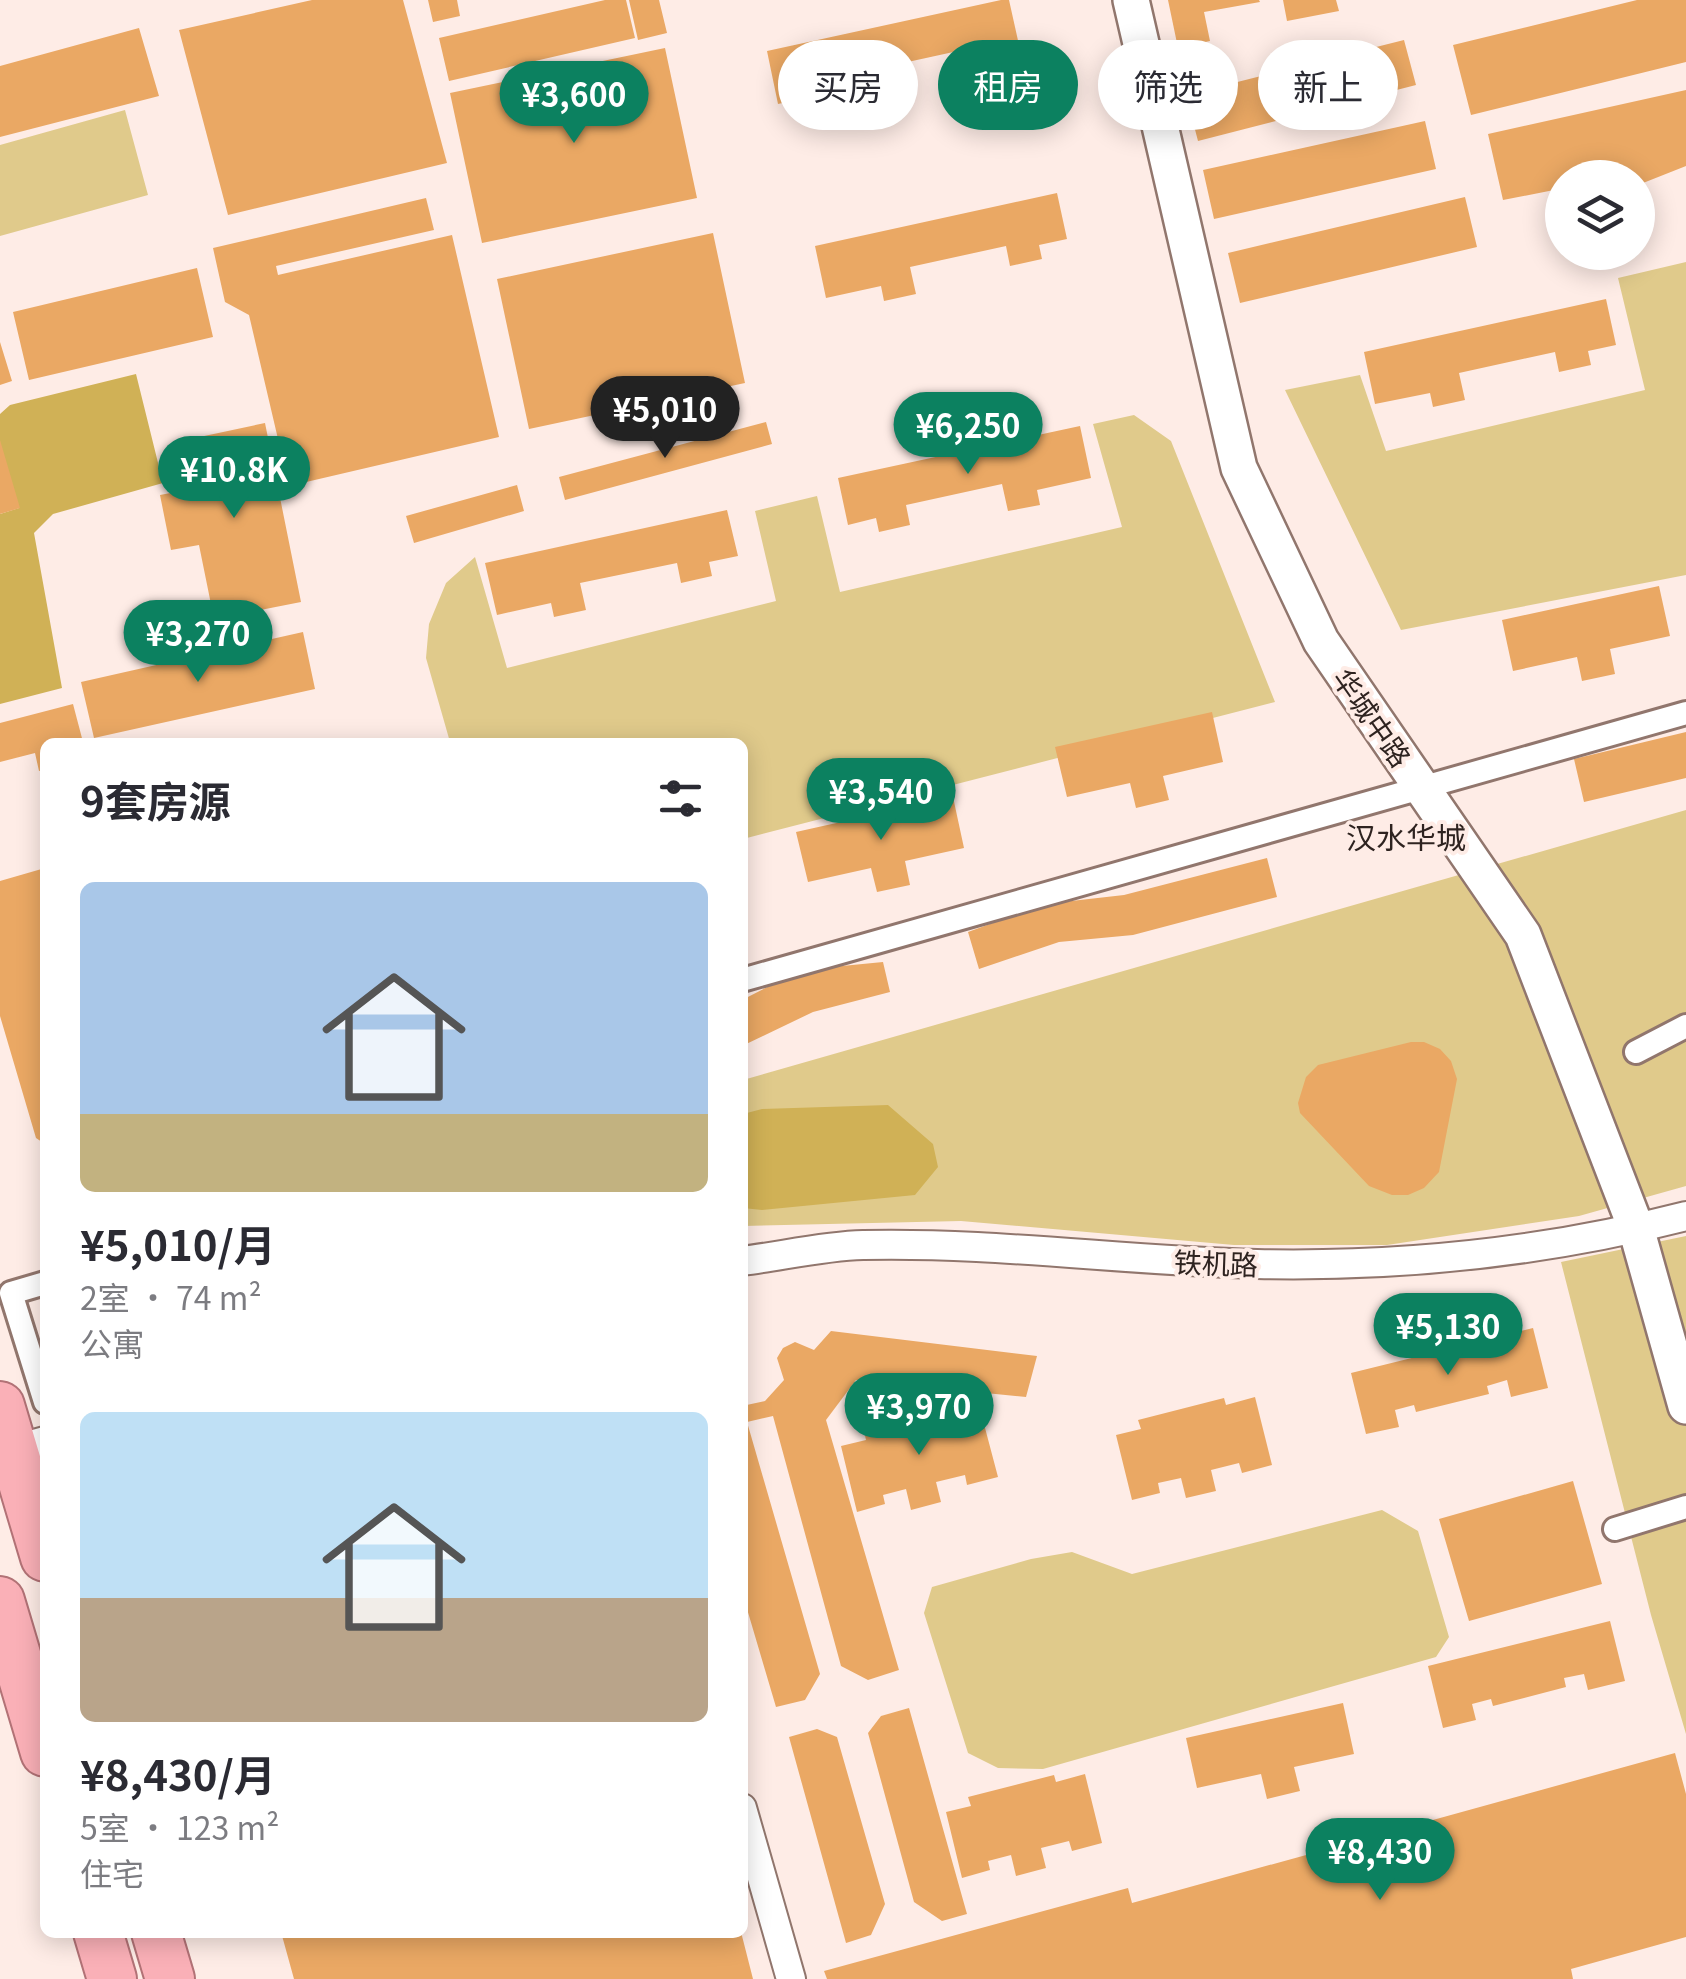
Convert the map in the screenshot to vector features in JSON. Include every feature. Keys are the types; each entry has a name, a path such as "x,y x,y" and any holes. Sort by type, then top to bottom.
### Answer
{"highway":[{"path":"0,1406 29,1446 40,1523"},
{"path":"0,1601 40,1735"},
{"path":"100,1938 112,1979"},
{"path":"158,1938 170,1979"}],"street":[{"name":"华城中路","path":"1131,0 1240,468 1320,641 1523,934 1636,1228 1686,1406"},
{"path":"748,978 1686,713"},
{"path":"1636,1052 1686,1026"},
{"name":"铁机路","path":"748,1261 860,1245 1012,1249 1256,1264 1393,1262 1548,1245 1686,1216"},
{"path":"40,1284 11,1293 40,1386"},
{"path":"1616,1529 1686,1508"},
{"path":"748,1829 791,1979"}],"shaded area":[{"path":"125,110 148,195 0,236 0,145"},
{"path":"1686,262 1686,575 1401,630 1285,390 1360,375 1386,451 1645,390 1618,278"},
{"path":"136,374 163,483 53,514 34,533 62,688 0,704 0,514 19,508 0,443 0,414 10,405"},
{"path":"1134,415 1171,441 1275,702 748,838 748,738 449,738 426,658 429,624 446,583 475,557 507,668 776,601 755,511 817,496 840,592 1122,527 1093,424"},
{"path":"1686,810 1686,1186 1579,1216 1387,1245 1234,1245 961,1221 748,1226 748,1079"},
{"path":"888,1105 933,1144 938,1167 915,1195 748,1209 748,1113"},
{"path":"1686,1236 1686,1734 1651,1615 1561,1262"},
{"path":"1382,1510 1418,1531 1449,1637 1436,1657 1043,1769 998,1768 968,1753 924,1613 932,1587 1031,1559 1072,1552 1132,1574"}],"building":[{"path":"312,0 403,0 447,163 228,215 179,30"},
{"path":"428,0 457,0 460,16 433,22"},
{"path":"605,0 626,0 635,38 449,81 439,38"},
{"path":"629,0 659,0 667,33 638,40"},
{"path":"1009,0 1018,40 938,40 938,55 918,60 918,40 817,40"},
{"path":"1168,0 1260,2 1204,12 1210,40 1176,40"},
{"path":"1283,0 1336,0 1339,11 1287,21"},
{"path":"1637,0 1686,0 1686,62 1471,115 1453,45"},
{"path":"139,28 159,96 0,137 0,66"},
{"path":"1404,40 1416,85 1398,90 1398,42"},
{"path":"665,48 697,198 482,243 450,93"},
{"path":"778,49 778,104 767,51"},
{"path":"1258,77 1258,126 1198,141 1195,130 1238,130 1238,82"},
{"path":"1686,90 1686,166 1655,178 1655,160 1545,160 1545,192 1503,200 1488,134"},
{"path":"1425,121 1436,169 1214,219 1203,170"},
{"path":"1057,193 1067,239 1039,245 1042,259 1010,266 1006,246 910,267 916,294 884,301 881,286 826,298 815,246"},
{"path":"1465,197 1477,247 1240,303 1228,253"},
{"path":"426,198 434,230 276,266 278,275 452,235 499,437 289,486 249,315 225,302 213,248"},
{"path":"713,233 745,383 529,429 497,279"},
{"path":"197,268 213,337 29,380 13,312"},
{"path":"1606,299 1616,345 1588,351 1591,365 1559,372 1555,352 1459,373 1465,400 1433,407 1430,393 1375,404 1364,352"},
{"path":"0,342 12,381 0,385"},
{"path":"766,422 772,444 565,500 559,477"},
{"path":"265,423 301,602 214,619 199,545 171,550 160,495 186,490 176,442"},
{"path":"1080,426 1091,478 1037,490 1040,505 1008,511 1002,484 906,505 910,525 879,532 876,518 848,525 838,478"},
{"path":"0,440 20,508 0,514"},
{"path":"517,485 524,511 414,543 406,516"},
{"path":"727,510 738,556 709,562 712,576 681,583 677,563 580,583 586,610 554,617 551,603 497,615 485,563"},
{"path":"1659,586 1670,636 1610,649 1615,674 1582,681 1577,657 1513,671 1502,620"},
{"path":"303,632 315,689 94,738 81,682"},
{"path":"73,704 82,738 40,738 39,771 35,753 0,762 0,723"},
{"path":"1212,712 1223,762 1163,776 1169,800 1136,808 1130,783 1067,797 1055,747"},
{"path":"1686,732 1686,778 1584,802 1574,759"},
{"path":"953,797 964,848 905,861 910,885 877,892 871,868 808,882 796,832"},
{"path":"1267,858 1277,897 1133,935 1059,942 979,969 968,932 1045,904 1124,895"},
{"path":"40,869 40,1141 0,1016 0,881"},
{"path":"883,962 890,992 813,1012 748,1043 748,997 801,970"},
{"path":"1424,1042 1440,1049 1451,1061 1457,1079 1439,1172 1424,1188 1408,1195 1392,1195 1369,1186 1300,1113 1298,1103 1306,1077 1318,1065"},
{"path":"1533,1328 1548,1388 1511,1397 1507,1380 1487,1386 1489,1394 1416,1412 1414,1405 1395,1410 1399,1427 1366,1434 1351,1373"},
{"path":"831,1331 1037,1356 1026,1397 856,1380 826,1420 899,1670 868,1680 841,1666 773,1416 748,1422 748,1405 765,1401 784,1380 777,1358 783,1348 795,1342 814,1350"},
{"path":"1255,1397 1272,1465 1242,1473 1239,1463 1211,1470 1216,1491 1186,1498 1181,1478 1158,1483 1160,1493 1132,1500 1116,1435 1141,1429 1138,1420 1224,1398 1226,1405"},
{"path":"949,1409 951,1416 980,1409 998,1477 967,1485 965,1475 936,1482 941,1502 911,1510 906,1489 883,1495 885,1504 857,1512 841,1446 866,1440 864,1431"},
{"path":"748,1425 820,1674 805,1700 776,1707 748,1612"},
{"path":"1573,1481 1602,1584 1469,1621 1439,1519"},
{"path":"1610,1621 1625,1681 1588,1690 1584,1674 1564,1678 1566,1687 1493,1706 1491,1699 1472,1704 1476,1720 1443,1728 1428,1666"},
{"path":"1343,1703 1354,1754 1294,1767 1300,1791 1267,1799 1261,1774 1197,1788 1186,1738"},
{"path":"909,1708 967,1914 942,1921 914,1902 868,1733 881,1716"},
{"path":"817,1729 837,1737 885,1904 871,1935 846,1943 789,1737"},
{"path":"1675,1753 1686,1794 1686,1937 1571,1969 1573,1979 827,1979 824,1971 1128,1888 1132,1903"},
{"path":"1085,1774 1102,1843 1072,1851 1069,1841 1041,1848 1046,1868 1016,1876 1011,1855 988,1861 990,1870 962,1878 946,1812 971,1806 968,1797 1054,1775 1056,1782"},
{"path":"283,1938 743,1938 753,1979 294,1979"}],"district":[{"name":"汉水华城","path":"1406,836"}]}
